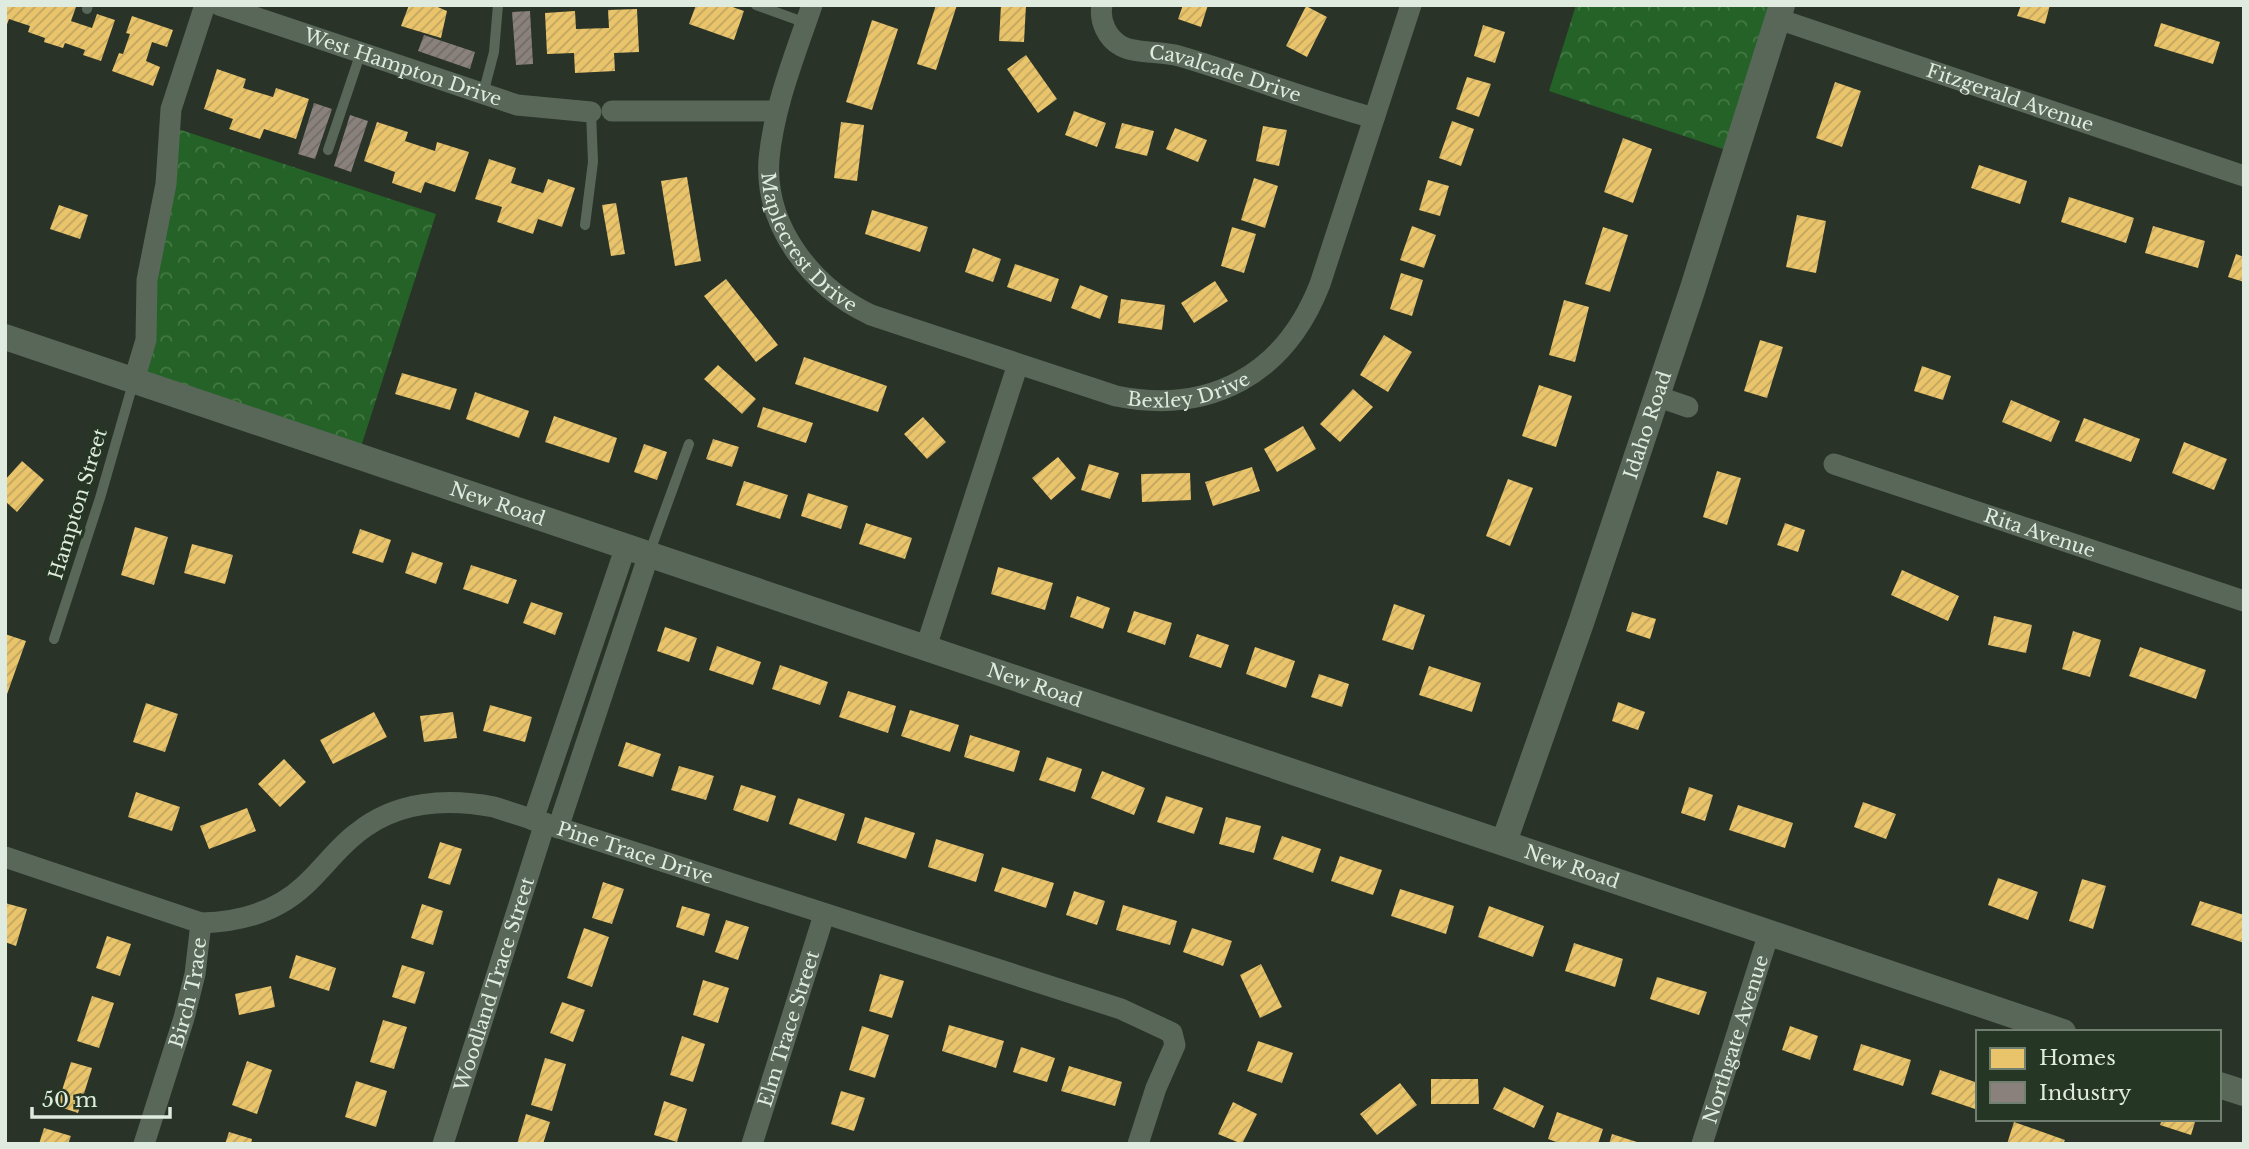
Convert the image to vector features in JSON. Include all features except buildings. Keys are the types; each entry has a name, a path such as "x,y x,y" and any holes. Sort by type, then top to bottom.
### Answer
{"street":[{"path":"134,380 146,340 147,279 166,184 171,109 205,5"},
{"name":"West Hampton Drive","path":"219,5 517,105 601,112 777,111"},
{"name":"Cavalcade Drive","path":"1102,5 1102,23 1109,35 1122,46 1132,50 1176,55 1374,118"},
{"name":"Bexley Drive","path":"1018,364 1116,396 1157,402 1185,400 1237,383 1257,370 1289,341 1312,305 1411,5"},
{"name":"Fitzgerald Avenue","path":"1780,12 2244,176"},
{"name":"Idaho Road","path":"1504,842 1581,623 1692,291 1780,12"},
{"name":"Maplecrest Drive","path":"809,14 777,111 769,161 773,197 788,239 815,277 842,300 871,316 1018,364"},
{"name":"New Road","path":"5,337 2057,1030"},
{"path":"926,647 1018,364"},
{"path":"1656,396 1688,407"},
{"name":"Rita Avenue","path":"1834,464 2244,601"},
{"name":"Woodland Trace Street","path":"443,1144 545,823 638,550"},
{"name":"Pine Trace Drive","path":"5,857 201,923 240,919 278,904 304,886 359,831 384,816 409,807 438,802 494,807 1121,1009 1172,1033 1175,1045 1156,1088 1139,1144"},
{"name":"Elm Trace Street","path":"752,1144 824,915"},
{"name":"Birch Trace","path":"144,1144 184,1018 195,974 201,923"},
{"name":"Northgate Avenue","path":"1702,1144 1769,933"},
{"path":"2221,1085 2244,1093"}],"lane":[{"path":"483,94 494,52 498,5"},
{"path":"756,5 809,14"},
{"path":"328,150 361,52"},
{"path":"584,225 593,162 594,133 601,112"},
{"name":"Hampton Street","path":"54,639 100,498 134,380"},
{"path":"638,550 689,444"}],"green space":[{"path":"1576,5 1782,5 1735,153 1549,91"},
{"path":"169,126 436,214 358,456 134,380"}]}
